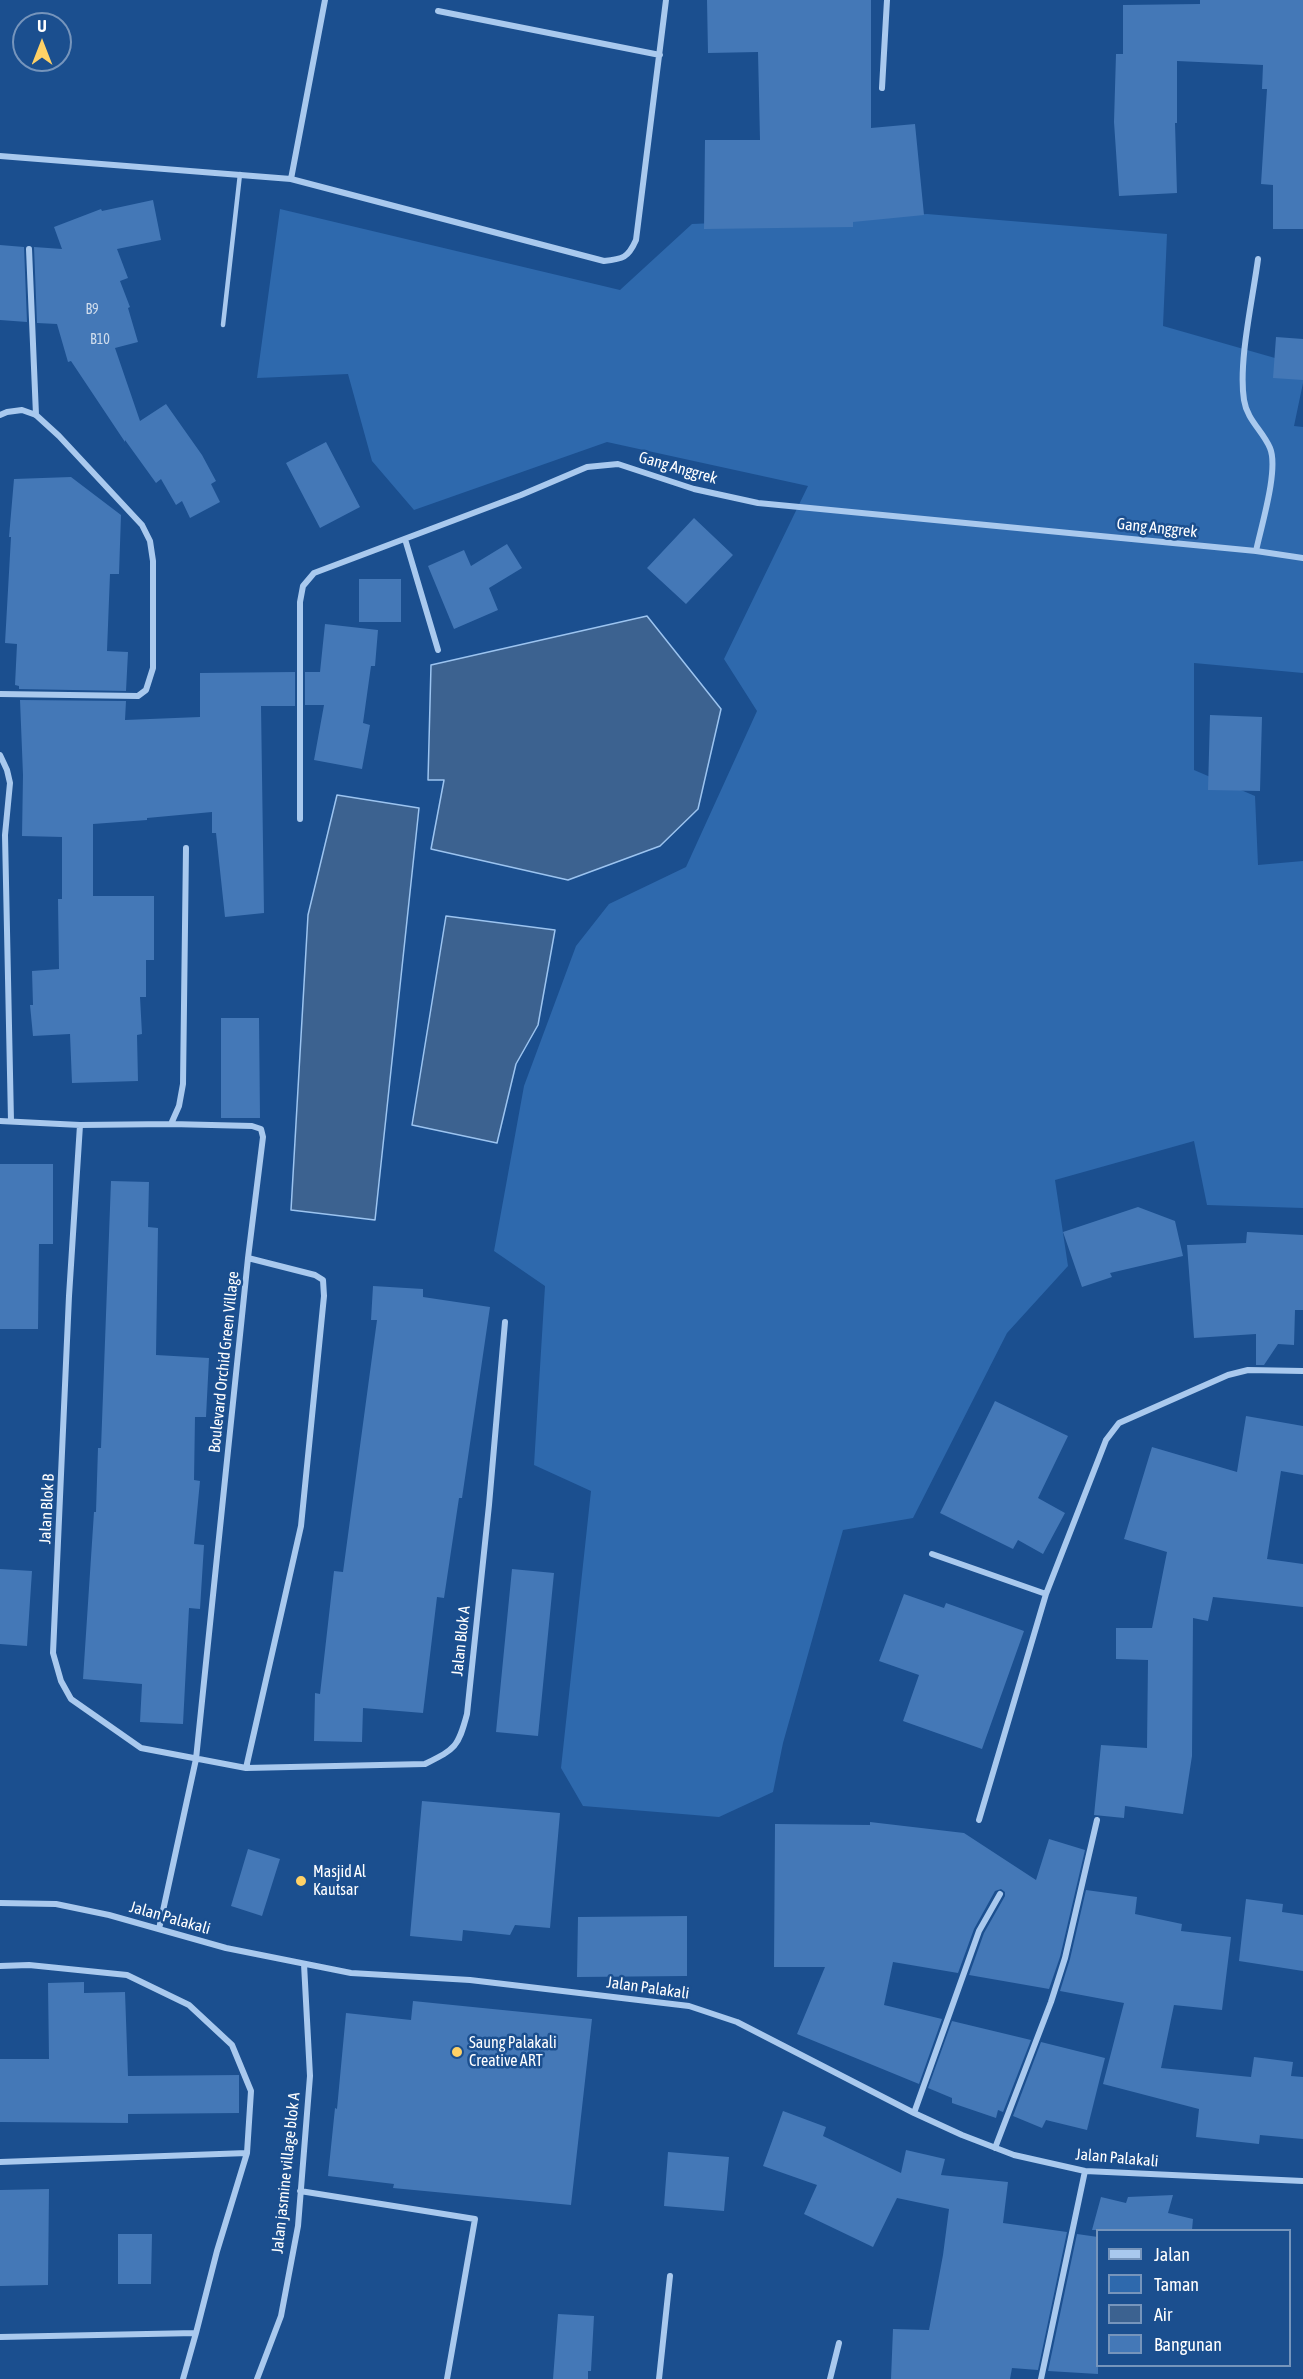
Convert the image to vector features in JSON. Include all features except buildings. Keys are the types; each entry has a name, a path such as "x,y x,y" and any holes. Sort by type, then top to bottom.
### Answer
{"street":[{"path":"291,178 325,0"},
{"path":"0,156 291,178 604,261 618,259 630,253 636,240 666,0"},
{"path":"882,88 888,0"},
{"path":"438,11 660,55"},
{"path":"29,249 36,415"},
{"path":"1256,551 1273,473 1270,446 1248,415 1244,400 1244,362 1258,259"},
{"path":"0,415 22,410 36,415 59,436 142,525 150,541 153,561 153,668 146,690 138,696 0,694"},
{"name":"Gang Anggrek","path":"300,819 300,602 303,585 314,573 522,495 587,466 618,464 694,489 758,503 1256,551 1303,558"},
{"path":"405,539 438,650"},
{"path":"0,755 7,770 9,783 5,835 11,1121"},
{"path":"171,1124 183,1084 186,848"},
{"path":"0,1121 80,1125 252,1126 261,1129 263,1137 248,1258"},
{"name":"Jalan Blok B","path":"80,1125 69,1296 53,1653 61,1681 71,1699 141,1748 246,1768"},
{"name":"Boulevard Orchid Green Village","path":"159,1929 196,1759 248,1258 315,1275 323,1280 324,1296 301,1526 246,1768"},
{"name":"Jalan Blok A","path":"246,1768 425,1764 451,1751 462,1734 467,1714 488,1517 505,1322"},
{"path":"979,1820 1046,1594 1106,1440 1119,1423 1228,1375 1248,1370 1303,1371"},
{"path":"932,1554 1046,1594"},
{"path":"995,2148 1051,2002 1065,1958 1097,1820"},
{"path":"914,2113 979,1932 1000,1894"},
{"name":"Jalan Palakali","path":"0,1903 56,1904 110,1916 226,1948 351,1973 470,1980 689,2006 737,2022 914,2113 1014,2155 1085,2171 1303,2181"},
{"name":"Jalan jasmine village blok A","path":"257,2379 281,2316 298,2226 310,2076 304,1964"},
{"path":"0,1966 29,1965 127,1975 189,2006 232,2045 251,2091 247,2153 217,2251 183,2379"},
{"path":"0,2162 247,2153"},
{"path":"1041,2379 1085,2171"},
{"path":"300,2191 475,2219 447,2379"},
{"path":"659,2379 670,2276"},
{"path":"0,2337 196,2334"},
{"path":"830,2379 838,2343"}],"lane":[{"path":"223,325 240,174"}],"green space":[{"path":"280,209 620,290 692,224 927,214 1167,234 1163,326 1303,366 1303,383 1294,426 1303,427 1303,673 1194,663 1194,770 1255,796 1258,865 1303,861 1303,1208 1207,1205 1194,1141 1055,1180 1068,1266 1007,1333 913,1518 843,1530 783,1743 773,1792 719,1817 583,1806 561,1768 591,1491 534,1465 545,1286 494,1251 524,1086 576,946 609,904 686,867 757,711 724,659 808,486 607,442 414,510 372,461 348,374 257,378"}],"water":[{"path":"647,616 721,709 698,809 660,846 568,880 431,849 444,780 428,780 431,665"},
{"path":"337,795 419,808 375,1220 291,1210 308,915"},
{"path":"446,916 555,930 538,1025 516,1064 497,1143 412,1125"}],"place":[{"name":"Masjid Al Kautsar","path":"301,1881"},
{"name":"Saung Palakali Creative ART","path":"457,2052"}]}
